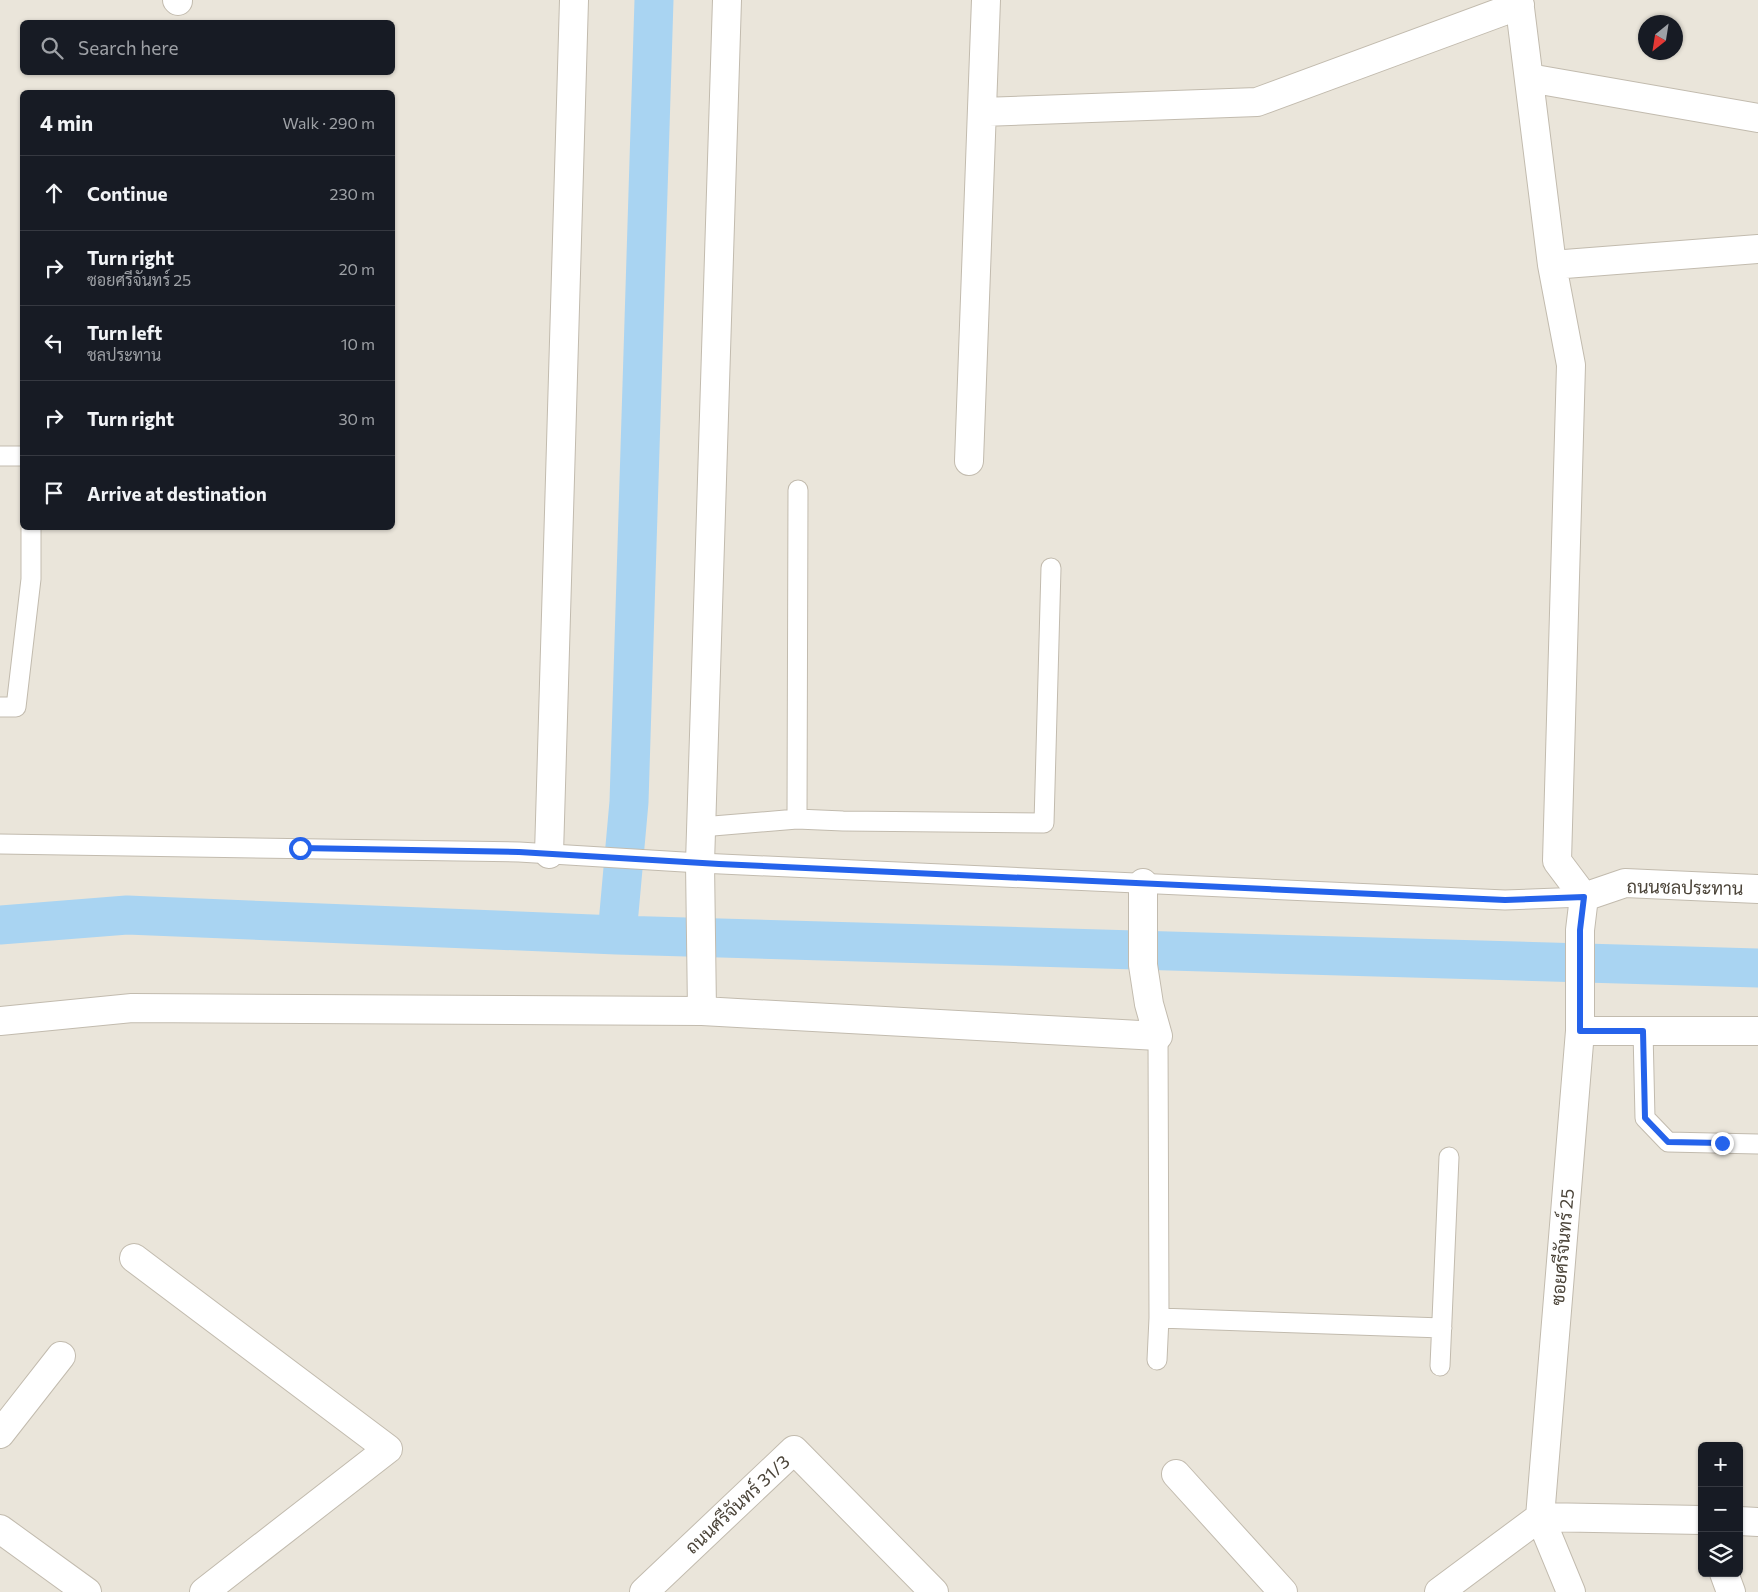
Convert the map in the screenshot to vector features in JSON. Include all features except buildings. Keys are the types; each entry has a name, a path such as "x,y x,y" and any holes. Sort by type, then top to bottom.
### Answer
{"street":[{"path":"549,854 574,0"},
{"path":"702,1011 700,862 727,0"},
{"path":"969,461 986,0"},
{"path":"982,112 1257,102 1519,2 1552,265 1571,365 1557,861 1584,897"},
{"path":"1529,78 1758,118"},
{"path":"1552,265 1758,249"},
{"name":"ถนนชลประทาน","path":"1584,897 1625,883 1758,889"},
{"path":"0,1021 132,1008 702,1011 1158,1036 1149,1004 1143,965 1143,894"},
{"name":"ซอยศรีจันทร์ 25","path":"1570,1592 1540,1516 1580,1031 1580,930 1584,897"},
{"path":"1580,1031 1758,1032"},
{"path":"134,1258 388,1449 204,1592"},
{"path":"0,1434 61,1356"},
{"name":"ถนนศรีจันทร์ 31/3","path":"644,1592 794,1450 934,1592"},
{"path":"1176,1474 1283,1592"},
{"path":"1439,1592 1540,1516 1698,1520"},
{"path":"1743,1521 1758,1522"},
{"path":"0,1529 87,1592"},
{"path":"1725,1577 1731,1592"}],"lane":[{"path":"0,456 20,456"},
{"path":"797,819 798,490"},
{"path":"0,707 16,707 31,579 31,530"},
{"path":"701,827 797,819 843,822 1044,823 1051,568"},
{"path":"0,844 509,851 700,862 1143,894 1505,900 1584,897"},
{"path":"1643,1031 1645,1118 1668,1142 1758,1144"},
{"path":"1157,1360 1159,1318 1158,1036"},
{"path":"1440,1366 1450,1158"},
{"path":"1159,1318 1442,1328"}],"shaded area":[{"path":"0,0 1758,0 1758,1592 0,1592"}],"waterway":[{"path":"617,935 629,802 654,0"},
{"path":"0,925 127,915 617,935 1758,968"}],"route":[{"path":"300,848 519,852 719,864 1505,900 1584,897 1580,930 1580,1031 1643,1031 1645,1118 1668,1142 1722,1143"}]}
